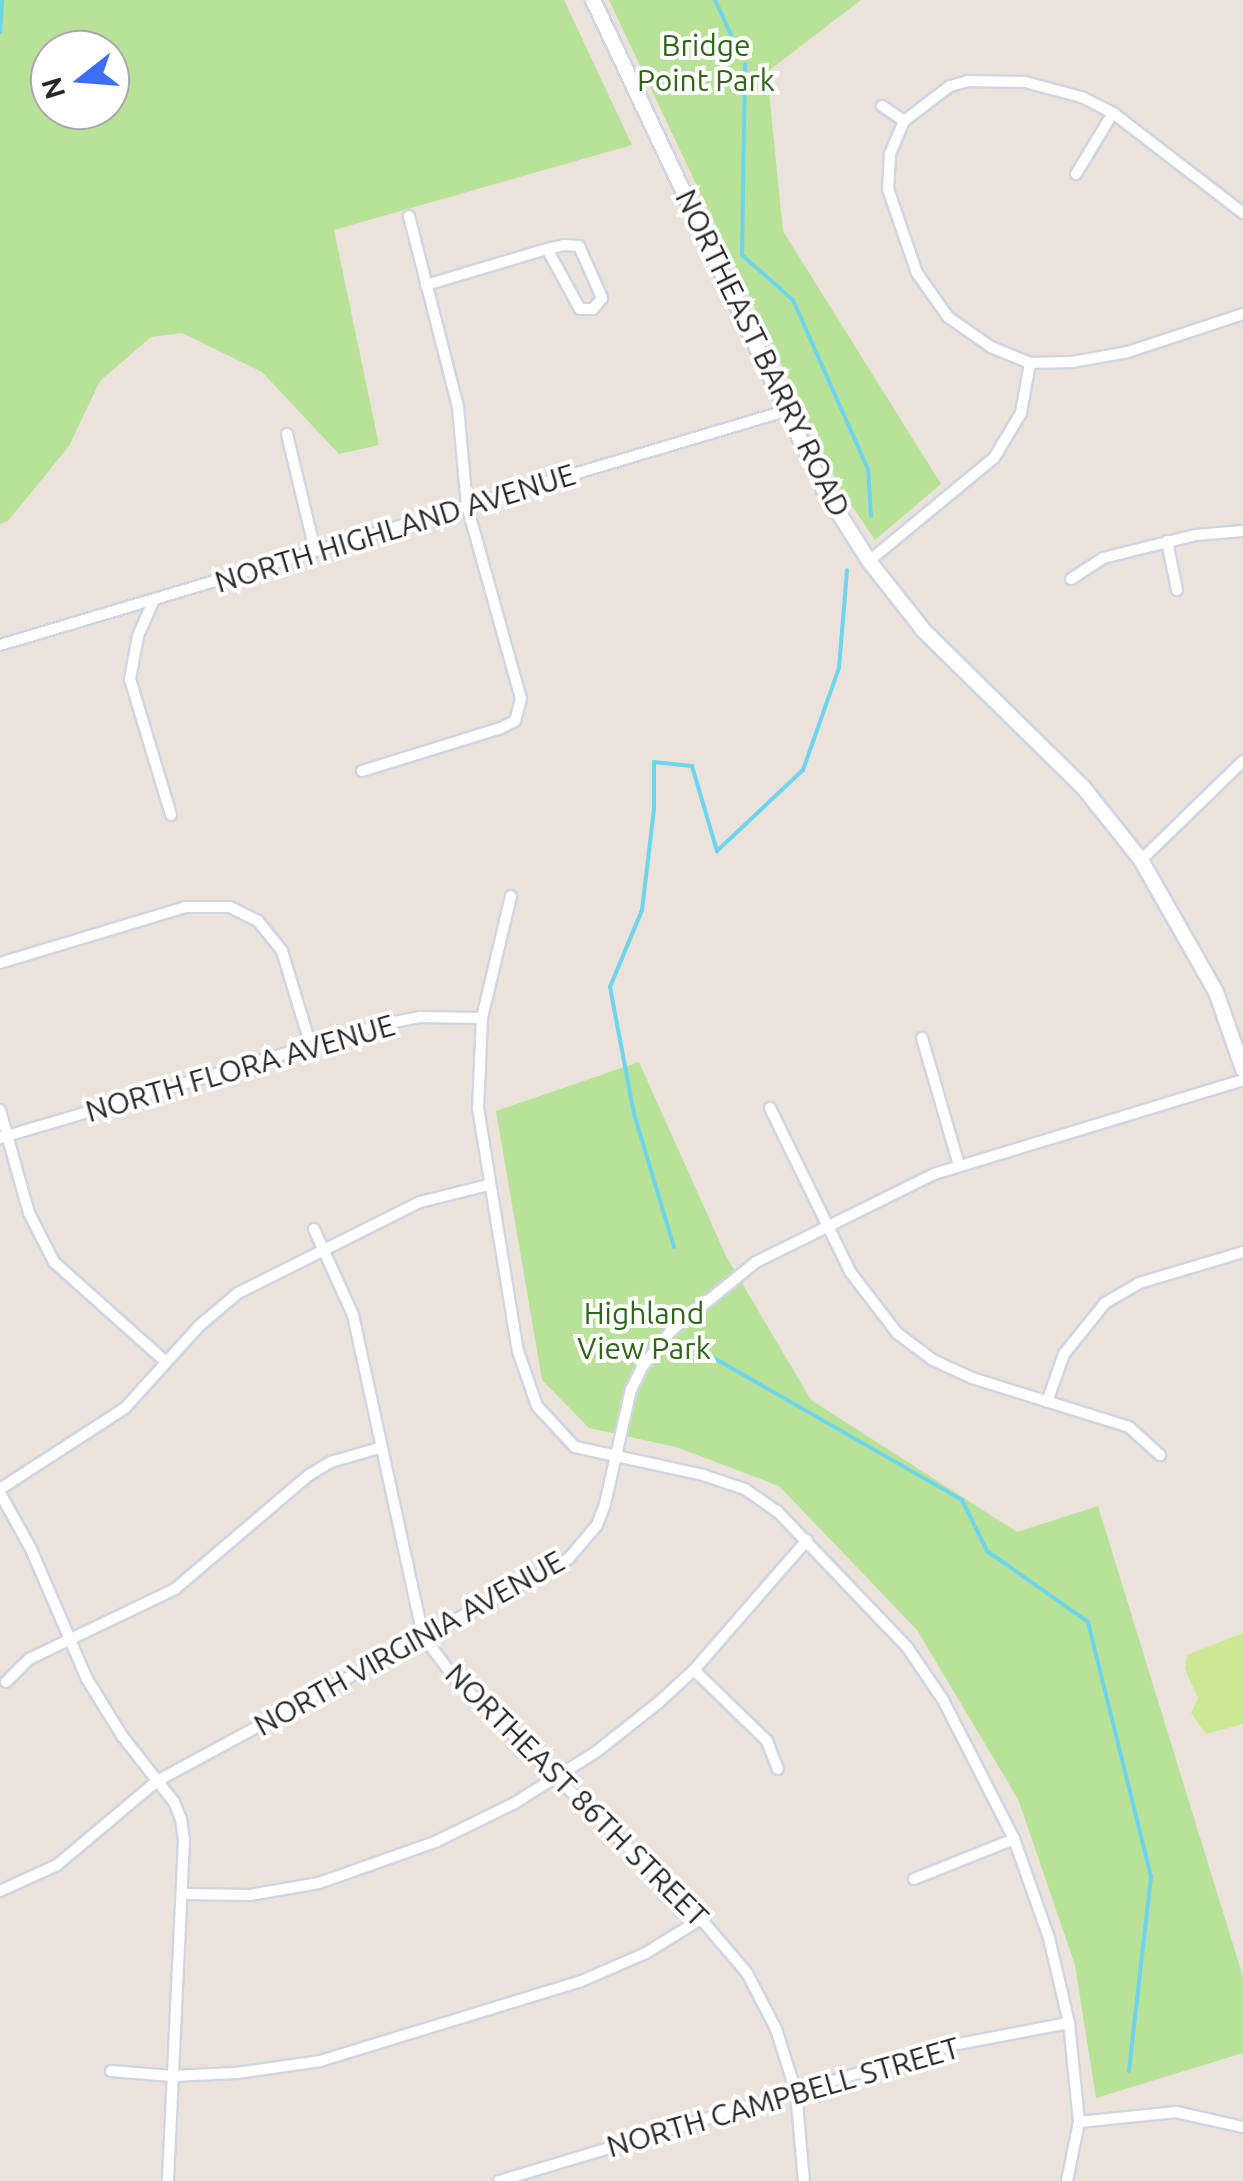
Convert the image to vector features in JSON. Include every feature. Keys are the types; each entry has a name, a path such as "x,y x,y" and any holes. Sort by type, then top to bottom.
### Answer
{"main road":[{"name":"NORTHEAST BARRY ROAD","path":"593,0 823,488 869,561 924,631 1083,787 1141,860 1216,992 1243,1069"}],"street":[{"path":"1243,213 1113,113 1055,88 996,79 950,86 904,121 890,154 888,189 916,273 930,298 960,328 991,347 1030,363 1072,362 1128,352 1243,314"},
{"path":"882,106 904,121"},
{"path":"1076,174 1113,113"},
{"path":"362,771 501,728 519,714 521,699 467,506 460,460 462,430 409,216"},
{"path":"426,285 547,249 579,246 602,298 593,309 580,309 547,249"},
{"path":"869,561 955,487 988,465 1006,445 1021,413 1030,363"},
{"name":"NORTH HIGHLAND AVENUE","path":"0,645 789,410"},
{"path":"287,434 314,551"},
{"path":"1070,580 1102,558 1167,541 1243,531"},
{"path":"1167,541 1177,590"},
{"path":"153,602 138,636 130,679 171,815"},
{"path":"1141,860 1243,761"},
{"path":"511,896 482,1018 478,1108 518,1352 537,1406 575,1447 745,1489 808,1540 907,1647 952,1716 1014,1839 1049,1938 1069,2023 1079,2122 1067,2181"},
{"path":"0,964 185,906 230,907 258,921 282,951 310,1043"},
{"name":"NORTH FLORA AVENUE","path":"4,1137 310,1043 418,1017 482,1018"},
{"path":"922,1038 959,1165"},
{"name":"NORTH VIRGINIA AVENUE","path":"0,1891 57,1864 156,1781 569,1558 597,1524 631,1390 654,1349 756,1262 827,1223 959,1165 1243,1080"},
{"path":"770,1108 862,1290 886,1322 914,1347 972,1378 1130,1427 1160,1456"},
{"path":"0,1110 4,1137 30,1214 54,1262 166,1362"},
{"path":"168,2181 182,1894 181,1819 107,1713 0,1491 109,1421 218,1307 323,1247 420,1202 488,1185"},
{"name":"NORTHEAST 86TH STREET","path":"314,1229 353,1315 423,1636 453,1676 729,1948 762,2000 796,2092 804,2181"},
{"path":"1046,1402 1064,1354 1105,1303 1138,1283 1243,1252"},
{"path":"6,1682 29,1659 174,1589 309,1475 331,1462 379,1448"},
{"path":"182,1894 263,1894 319,1883 460,1832 557,1778 596,1752 694,1670 808,1540"},
{"path":"694,1670 767,1741 778,1770"},
{"path":"914,1879 1014,1839"},
{"path":"111,2071 172,2076 277,2068 347,2054 580,1982 646,1952 701,1918"},
{"name":"NORTH CAMPBELL STREET","path":"499,2181 948,2046 1069,2023"},
{"path":"1079,2122 1145,2112 1176,2112 1243,2127"}],"green space":[{"path":"0,0 564,0 632,145 334,230 379,445 339,454 262,372 182,333 151,337 100,381 69,446 8,521 0,524"},
{"name":"Bridge Point Park","path":"609,0 861,0 767,72 783,231 941,484 875,540 840,488"},
{"name":"Highland View Park","path":"639,1062 726,1256 811,1400 1017,1532 1098,1506 1243,1977 1243,2053 1096,2098 1075,1965 1018,1799 917,1630 779,1486 676,1447 589,1428 542,1380 496,1111"},
{"path":"1243,1633 1243,1724 1206,1734 1191,1713 1198,1698 1185,1669 1187,1655"}],"waterway":[{"path":"0,32 2,0"},
{"path":"715,0 734,41"},
{"path":"745,64 742,255 793,300 868,469 871,516"},
{"path":"674,1247 634,1114 610,987 642,910 654,809 654,762 692,766 717,851 803,770 839,668 847,570"},
{"path":"714,1358 962,1500 987,1551 1088,1622 1151,1877 1129,2071"}]}
